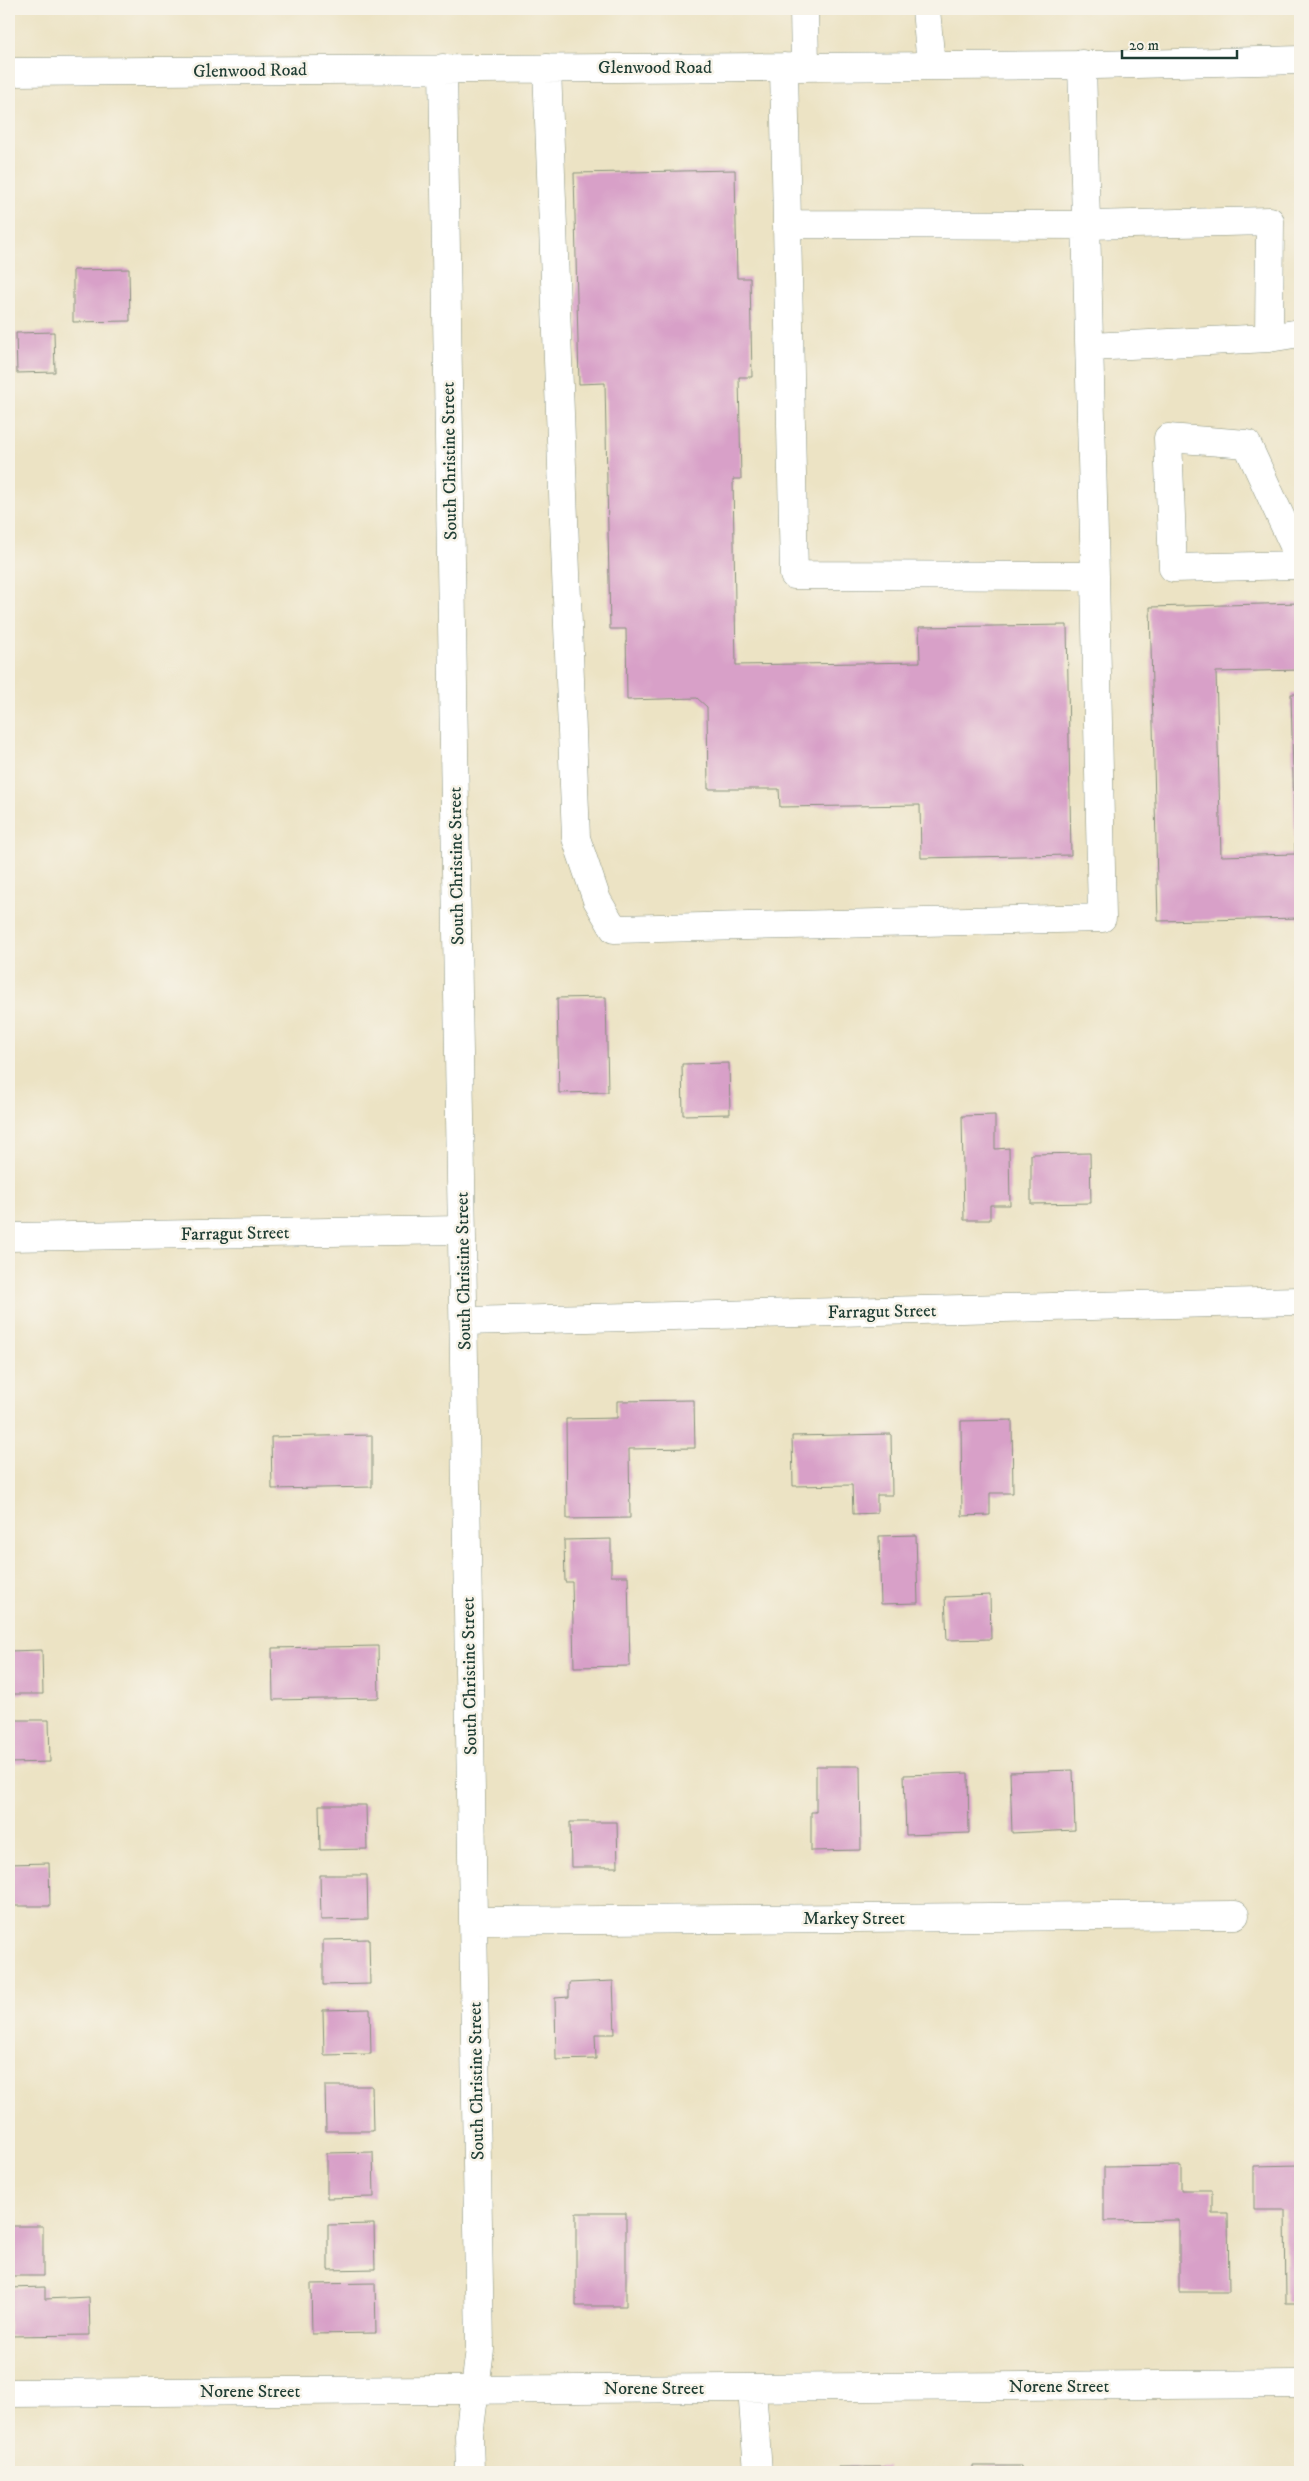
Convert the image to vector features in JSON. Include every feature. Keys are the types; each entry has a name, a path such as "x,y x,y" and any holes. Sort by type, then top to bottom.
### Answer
{"street":[{"path":"804,9 794,66 787,224 794,576 1095,576"},
{"path":"926,9 931,66"},
{"name":"Glenwood Road","path":"9,72 1096,65 1300,60"},
{"path":"547,68 576,838 597,900 614,929 1102,918 1082,64"},
{"name":"South Christine Street","path":"443,68 480,2348 469,2436 470,2472"},
{"path":"787,224 1087,225 1270,221 1269,338"},
{"path":"1090,346 1269,338 1300,333"},
{"path":"1300,559 1247,444 1168,438 1173,568 1300,565"},
{"name":"Farragut Street","path":"9,1237 462,1230"},
{"name":"Farragut Street","path":"464,1321 1300,1302"},
{"name":"Markey Street","path":"473,1921 1235,1915"},
{"name":"Norene Street","path":"9,2393 1300,2384"},
{"path":"752,2388 758,2472"}],"building":[{"path":"735,170 737,278 750,278 752,377 739,377 741,479 733,479 736,665 920,662 919,627 1067,625 1071,855 921,858 920,805 780,807 779,789 708,789 707,707 697,698 627,700 626,629 610,629 605,383 579,384 574,173"},
{"path":"129,269 130,321 73,322 73,270"},
{"path":"54,332 55,372 17,373 16,333"},
{"path":"1300,603 1300,670 1216,672 1221,856 1295,854 1291,694 1300,694 1300,918 1158,921 1150,607"},
{"path":"606,997 608,1092 559,1093 557,998"},
{"path":"729,1063 730,1114 683,1115 682,1064"},
{"path":"995,1115 995,1149 1009,1148 1010,1205 990,1205 990,1220 964,1220 962,1116"},
{"path":"1090,1153 1091,1203 1031,1204 1031,1154"},
{"path":"694,1400 695,1448 629,1449 630,1518 567,1519 566,1419 617,1418 617,1401"},
{"path":"1012,1420 1013,1493 990,1493 990,1515 962,1516 961,1421"},
{"path":"891,1434 892,1495 877,1495 877,1513 853,1514 852,1485 793,1486 792,1436"},
{"path":"372,1435 372,1487 272,1489 271,1437"},
{"path":"916,1535 918,1603 881,1604 879,1536"},
{"path":"611,1539 611,1576 628,1576 630,1666 574,1667 572,1582 565,1582 564,1540"},
{"path":"990,1595 991,1639 947,1640 945,1597"},
{"path":"378,1646 379,1698 273,1700 272,1648"},
{"path":"42,1650 43,1694 9,1694 9,1651"},
{"path":"9,1720 49,1720 50,1762 9,1763"},
{"path":"816,1766 860,1766 861,1850 811,1851 811,1812 816,1812"},
{"path":"1073,1770 1075,1830 1012,1833 1010,1772"},
{"path":"968,1773 969,1833 906,1835 904,1775"},
{"path":"319,1805 366,1805 367,1849 320,1850"},
{"path":"570,1822 617,1822 618,1867 571,1867"},
{"path":"49,1863 50,1906 9,1906 9,1864"},
{"path":"320,1875 367,1875 368,1919 321,1920"},
{"path":"369,1939 370,1984 323,1985 323,1940"},
{"path":"613,1981 615,2034 595,2034 596,2059 556,2060 555,1998 569,1997 569,1983"},
{"path":"370,2009 371,2054 324,2055 323,2010"},
{"path":"325,2086 372,2086 373,2131 326,2131"},
{"path":"373,2152 374,2197 327,2198 327,2153"},
{"path":"1300,2165 1300,2303 1286,2303 1285,2210 1254,2210 1254,2166"},
{"path":"1181,2166 1181,2190 1212,2190 1212,2213 1228,2213 1229,2292 1179,2292 1179,2220 1104,2221 1104,2167"},
{"path":"576,2213 626,2213 626,2306 576,2306"},
{"path":"374,2224 375,2269 328,2270 328,2225"},
{"path":"9,2226 43,2226 43,2276 9,2276"},
{"path":"375,2283 376,2333 312,2334 311,2284"},
{"path":"45,2287 45,2299 89,2297 90,2335 9,2336 9,2288"},
{"path":"973,2466 1021,2466 1021,2472 973,2472"},
{"path":"838,2467 886,2467 886,2472 838,2472"}]}
